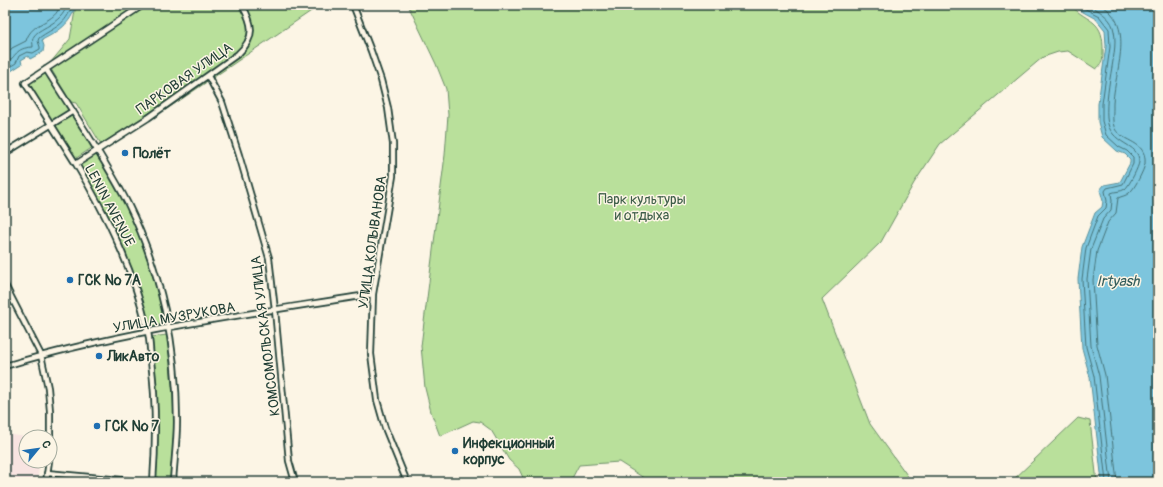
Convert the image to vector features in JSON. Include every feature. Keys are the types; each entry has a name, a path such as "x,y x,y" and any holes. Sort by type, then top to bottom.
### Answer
{"street":[{"path":"76,164 25,83 143,5"},
{"name":"ПАРКОВАЯ УЛИЦА","path":"98,150 148,118 238,54 248,43 251,31 250,18 242,5"},
{"name":"УЛИЦА КОЛЫВАНОВА","path":"353,5 372,51 381,80 388,108 393,144 393,176 378,257 373,294 371,354 377,400 385,428 407,482"},
{"path":"46,70 98,150"},
{"name":"КОМСОМОЛЬСКАЯ УЛИЦА","path":"208,76 222,102 239,154 269,258 276,310 289,461 296,482"},
{"path":"5,153 73,111"},
{"name":"LENIN AVENUE","path":"154,482 155,410 153,372 148,332 137,289 124,254 96,196 76,164 98,150 118,185 140,232 159,288 168,328 175,379 177,421 173,482"},
{"path":"5,285 41,355 48,388 50,429"},
{"name":"УЛИЦА МУЗРУКОВА","path":"5,366 41,355 168,328 373,294"},
{"path":"46,482 47,469"},
{"path":"47,472 142,482"}],"shaded area":[{"path":"5,434 18,436 18,469 39,469 37,482 5,482"}],"green space":[{"path":"76,5 320,5 164,111 160,106 101,144 76,103 71,102 51,69 51,62 70,39"},
{"name":"Парк культуры и отдыха","path":"408,5 1070,5 1098,27 1103,42 1103,55 1101,64 1096,69 1068,51 1058,52 1043,57 940,144 914,183 881,242 822,299 870,424 912,482 650,482 619,462 579,465 570,482 525,482 519,469 509,460 491,430 480,422 473,421 440,436 431,412 425,388 421,346 445,155 448,115 446,89"},
{"path":"45,71 70,111 52,122 27,83"},
{"path":"72,113 93,147 75,159 54,124"},
{"path":"97,153 124,200 139,235 154,278 165,323 149,327 136,284 120,243 91,185 79,165"},
{"path":"167,335 174,421 171,480 155,479 157,408 151,337"},
{"path":"1078,418 1090,421 1097,482 1011,482"}],"water":[{"path":"5,5 76,5 71,18 63,27 54,34 42,40 44,46 43,52 30,59 28,56 21,60 22,64 5,75"},
{"name":"Irtyash","path":"1070,5 1158,5 1158,482 1102,482 1090,377 1082,348 1078,279 1082,247 1095,213 1102,207 1103,201 1100,190 1104,185 1120,182 1130,163 1130,159 1125,154 1117,151 1102,137 1098,122 1098,104 1106,46 1105,30 1096,19"}],"place":[{"name":"Полёт","path":"125,153"},
{"name":"ГСК № 7А","path":"70,280"},
{"name":"ЛикАвто","path":"99,356"},
{"name":"ГСК № 7","path":"97,426"},
{"name":"Инфекционный корпус","path":"455,451"}]}
